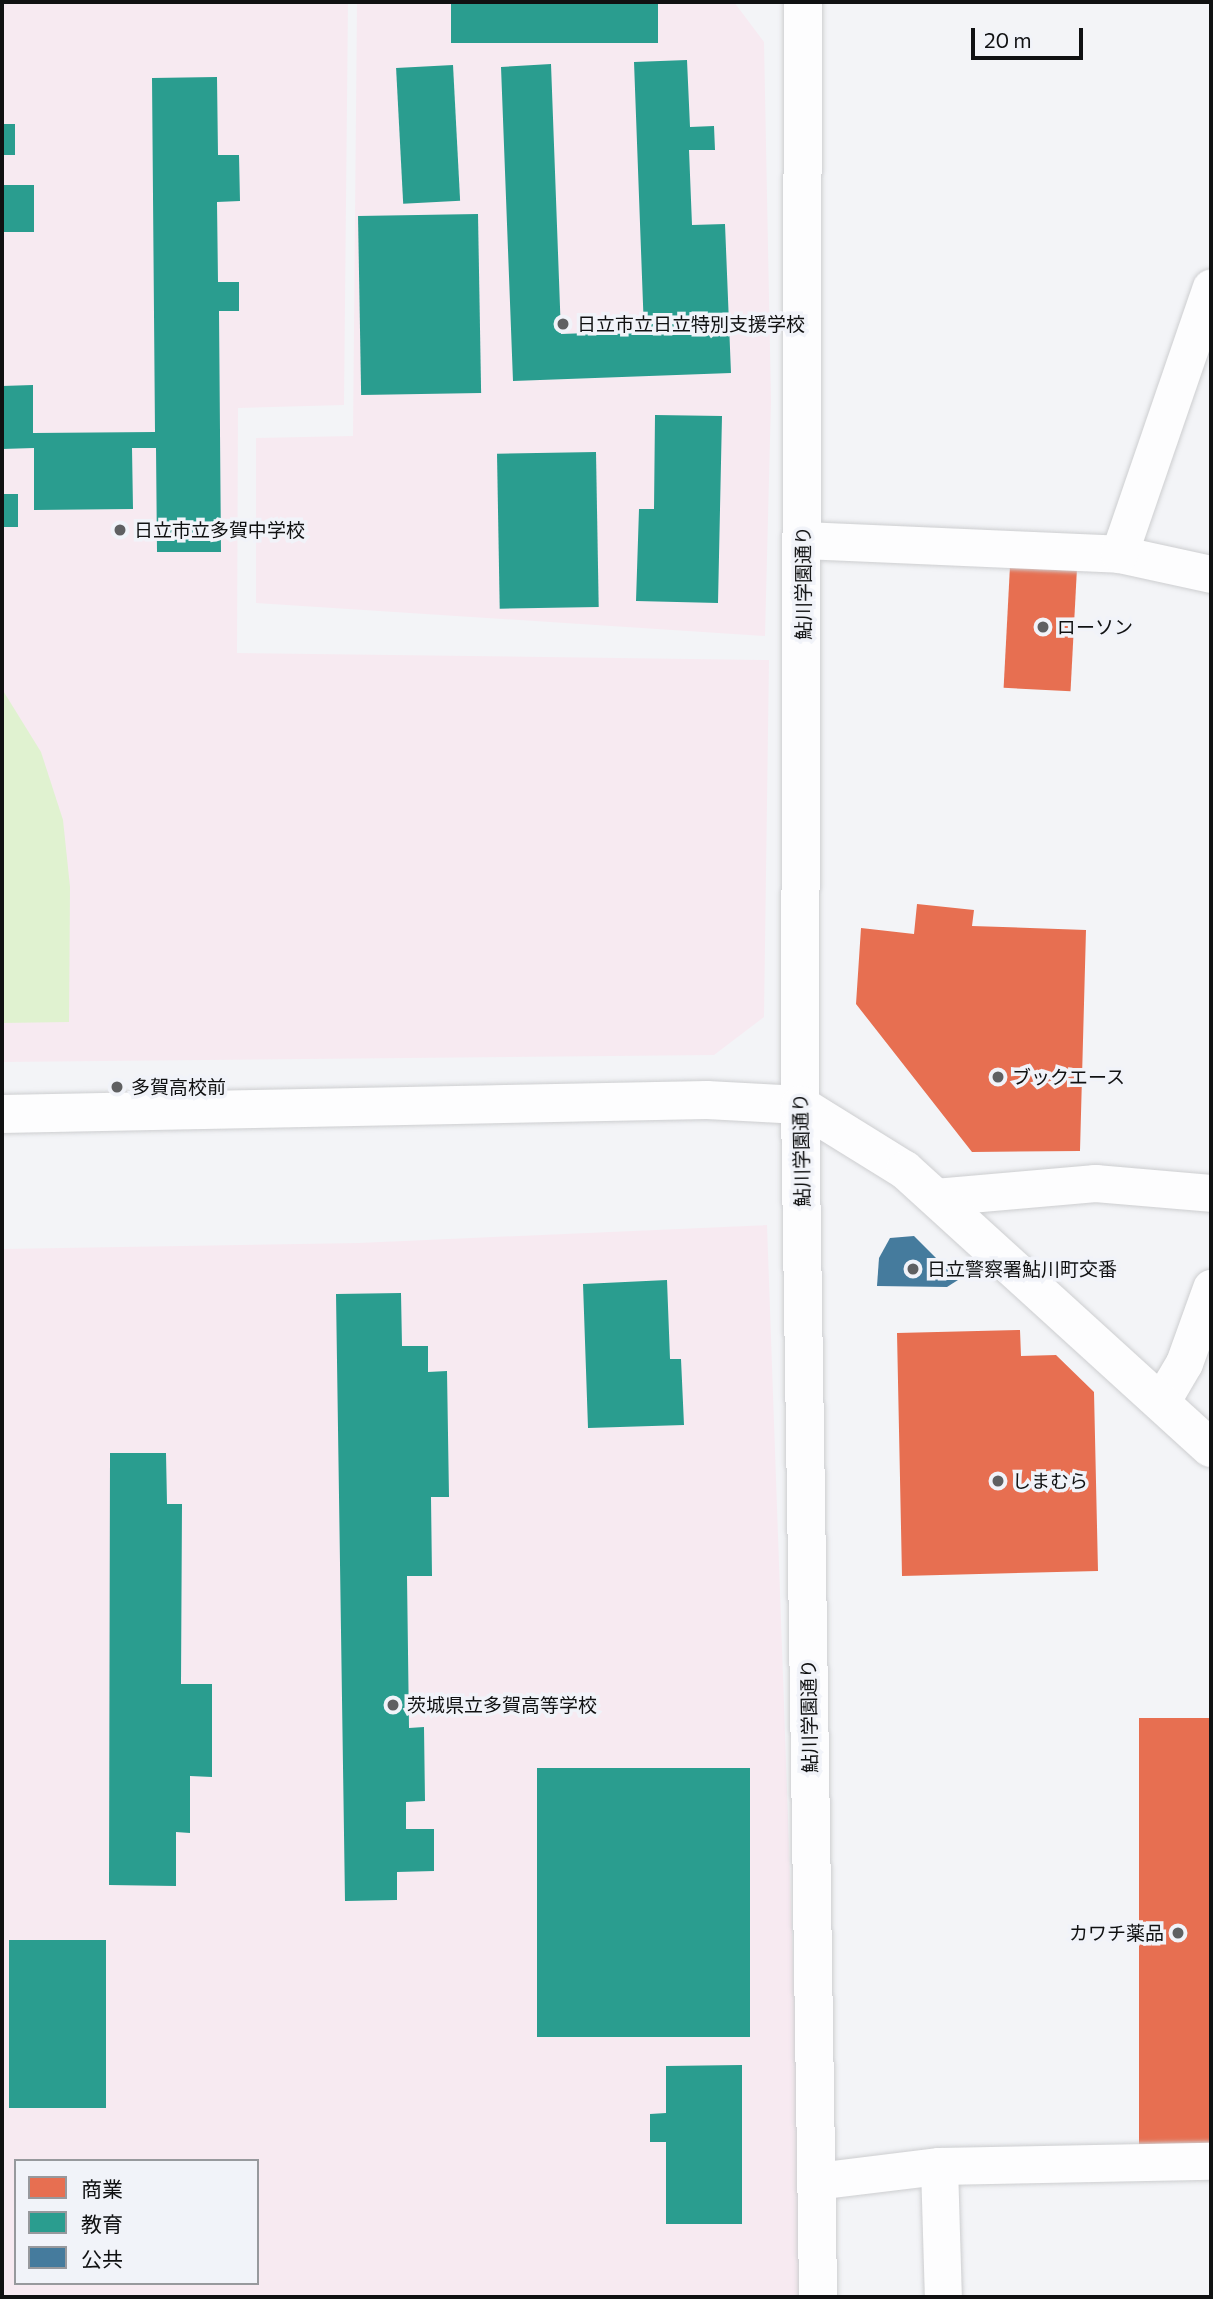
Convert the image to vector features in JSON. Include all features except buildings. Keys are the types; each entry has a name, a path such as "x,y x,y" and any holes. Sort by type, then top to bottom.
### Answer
{"street":[{"name":"鮎川学園通り","path":"803,2 800,1105 818,2297"},
{"path":"1119,554 1211,287"},
{"path":"803,540 1119,554 1211,575"},
{"path":"2,1114 706,1100 800,1105 862,1140 935,1197 1211,1448"},
{"path":"935,1197 1095,1183 1211,1193"},
{"path":"1161,1402 1184,1363 1211,1288"},
{"path":"816,2181 939,2166 1211,2161"},
{"path":"939,2166 943,2297"}],"shaded area":[{"name":"日立市立多賀中学校","path":"2,2 348,2 344,405 238,408 237,653 769,660 764,1017 714,1055 2,1062"},
{"name":"日立市立日立特別支援学校","path":"357,2 734,2 764,42 771,401 765,636 256,603 256,438 353,436"},
{"name":"茨城県立多賀高等学校","path":"767,1225 805,2297 2,2297 2,1249 359,1243"}],"green space":[{"path":"2,689 41,752 63,820 70,887 69,1022 2,1023"}],"place":[{"name":"日立市立日立特別支援学校","path":"563,324"},
{"name":"日立市立多賀中学校","path":"120,530"},
{"name":"ローソン","path":"1043,627"},
{"name":"ブックエース","path":"998,1077"},
{"name":"多賀高校前","path":"117,1087"},
{"name":"日立警察署鮎川町交番","path":"913,1269"},
{"name":"しまむら","path":"998,1481"},
{"name":"茨城県立多賀高等学校","path":"393,1705"},
{"name":"カワチ薬品","path":"1178,1933"}]}
